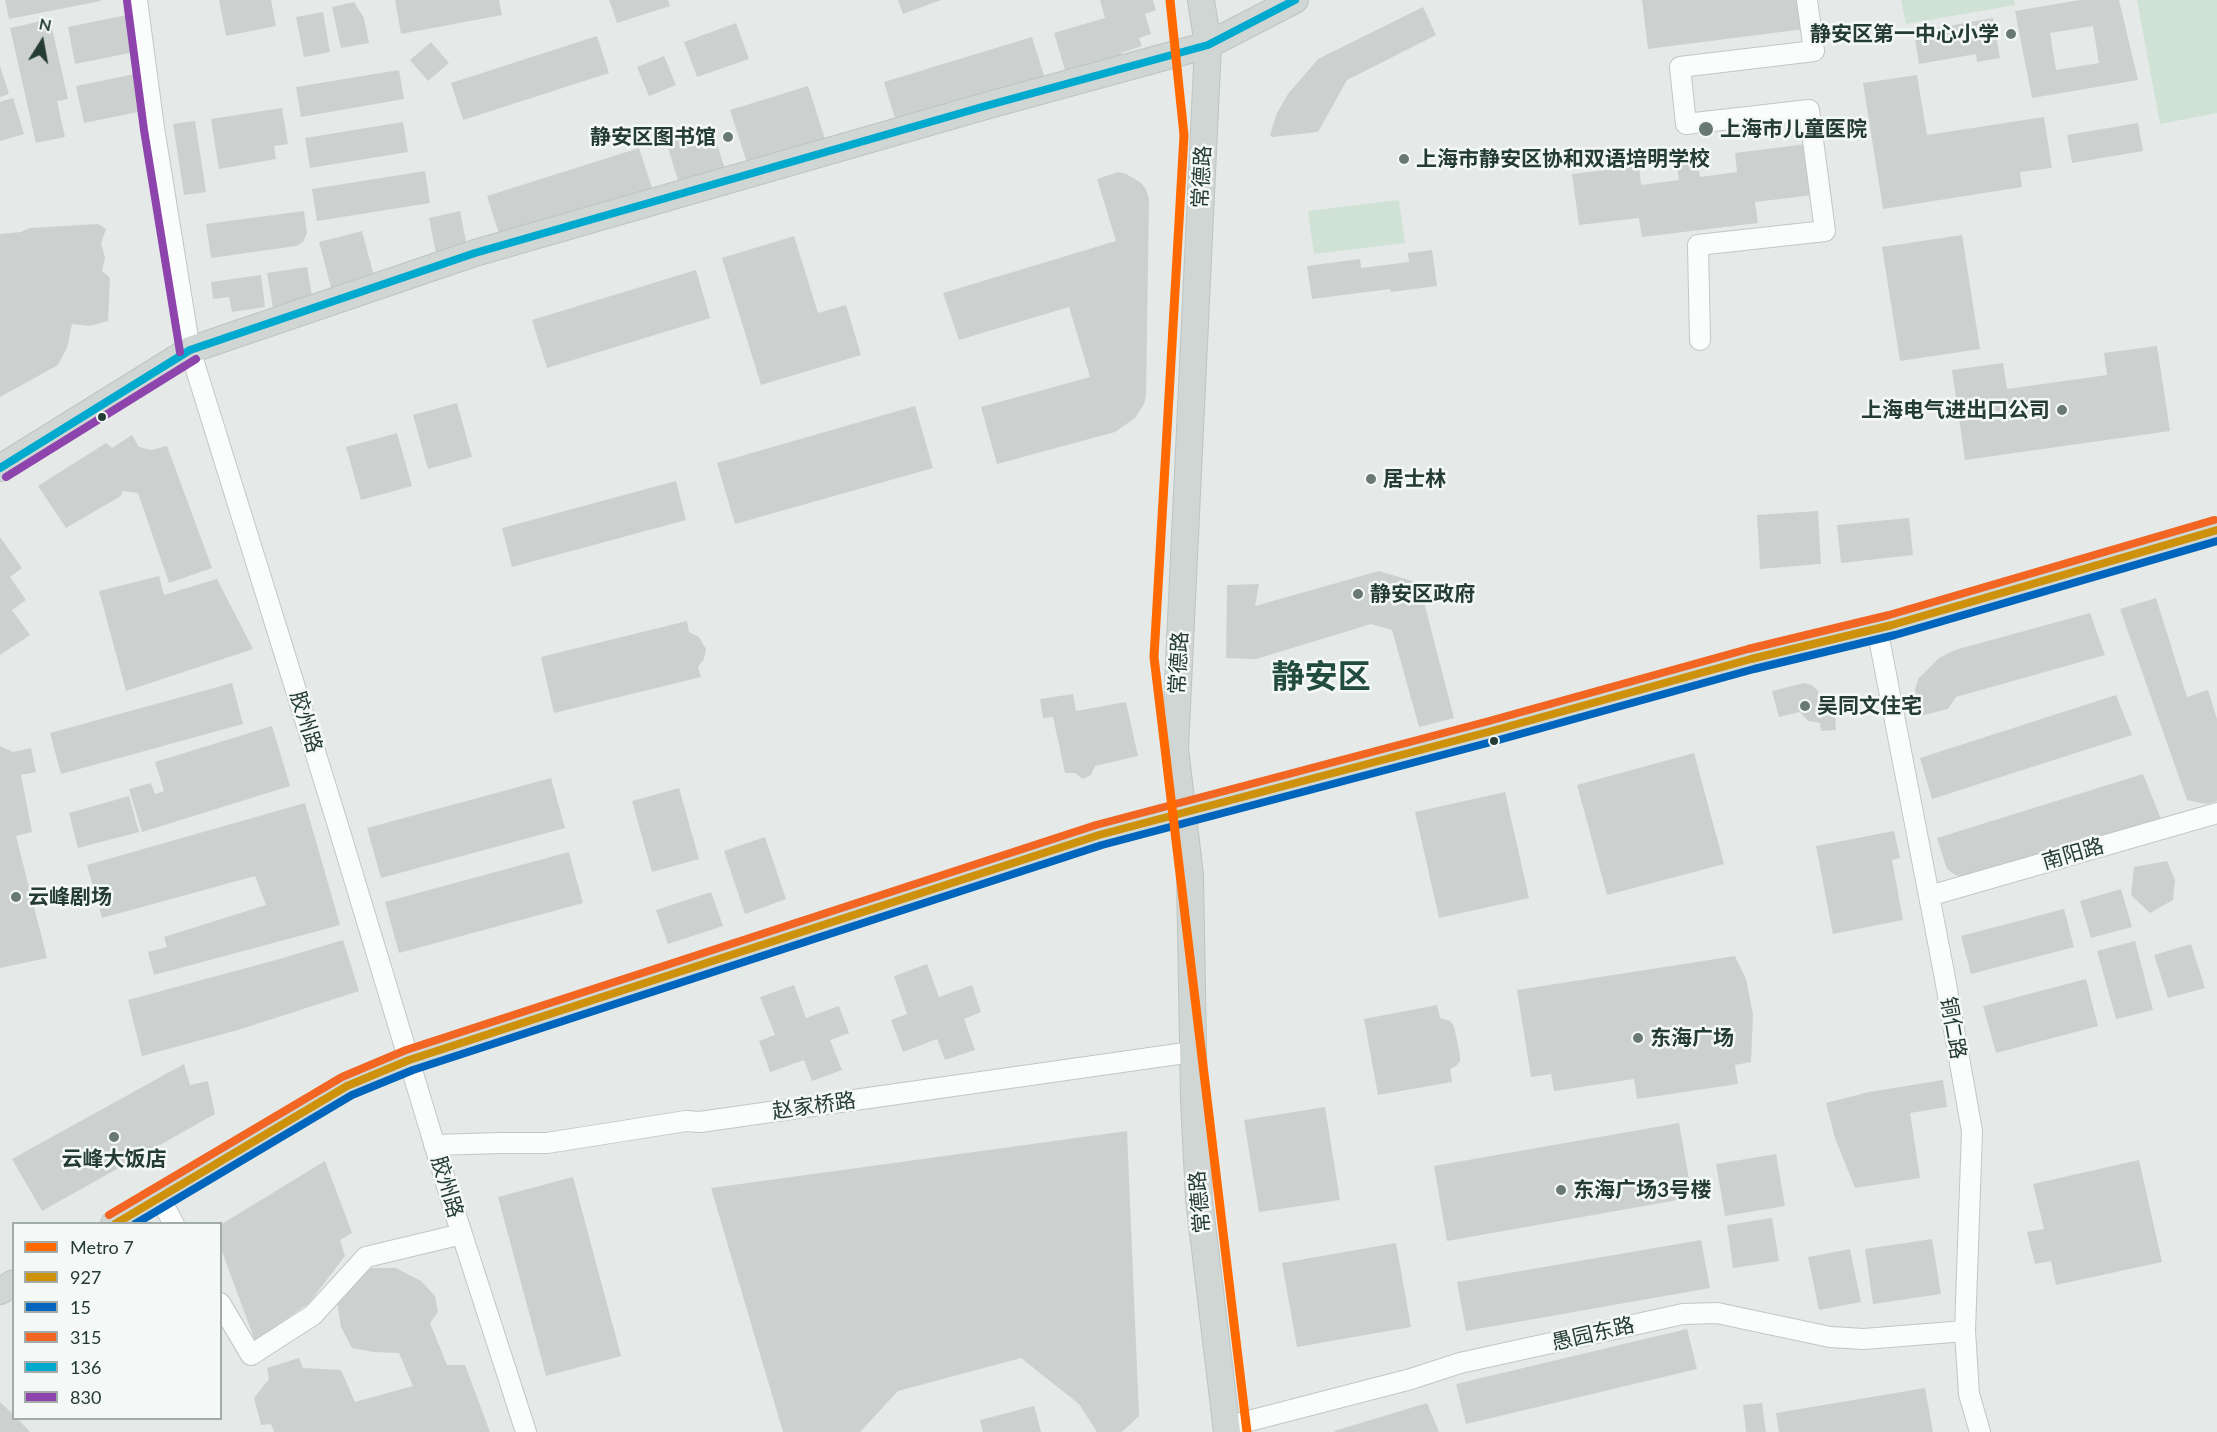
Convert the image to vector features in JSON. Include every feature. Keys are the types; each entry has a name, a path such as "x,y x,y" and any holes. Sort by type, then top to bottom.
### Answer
{"main road":[{"name":"常德路","path":"1202,0 1208,45 1175,749 1190,875 1192,1052 1199,1199 1227,1430"},
{"path":"0,468 190,350 475,253 982,107 1208,45 1294,0"},
{"path":"117,1222 347,1086 409,1060 1099,834 1492,731 1751,659 1877,628 2217,530"}],"street":[{"name":"胶州路","path":"137,0 154,128 190,350 462,1234 526,1432"},
{"path":"1700,340 1698,245 1826,231 1809,110 1686,124 1680,67 1814,51 1807,0"},
{"name":"铜仁路","path":"1877,628 1972,1131 1965,1331 1969,1394 1980,1432"},
{"name":"南阳路","path":"1929,896 2217,813"},
{"name":"赵家桥路","path":"435,1145 547,1143 686,1121 700,1122 1192,1052"},
{"path":"159,1197 173,1222"},
{"path":"222,1306 251,1355 313,1315 366,1257 462,1234"},
{"name":"愚园东路","path":"1227,1430 1411,1379 1460,1363 1683,1314 1717,1312 1830,1337 1864,1339 1965,1331"}],"green space":[{"path":"1901,0 2014,0 2015,5 1906,24"},
{"path":"2137,0 2217,0 2217,113 2160,124"},
{"path":"1399,200 1405,243 1314,254 1308,211"}],"building":[{"path":"5,0 101,0 101,1 9,19"},
{"path":"219,0 271,0 276,26 226,36"},
{"path":"395,0 499,0 502,15 401,34"},
{"path":"609,0 668,0 670,6 617,23"},
{"path":"898,0 941,0 903,14"},
{"path":"1100,0 1153,0 1156,10 1145,14 1151,34 1139,38 1142,46 1121,53 1123,60 1067,77 1054,33 1105,18"},
{"path":"1642,0 1800,0 1804,29 1648,49"},
{"path":"2080,0 2119,0 2138,80 2032,98 2015,11","holes":["2093,26 2099,63 2056,70 2050,33"]},
{"path":"354,2 364,18 369,43 341,48 332,7"},
{"path":"1423,7 1436,35 1347,80 1318,132 1272,137 1270,135 1277,113 1288,94 1318,59"},
{"path":"323,12 330,52 304,57 296,17"},
{"path":"127,15 135,52 75,64 68,27"},
{"path":"1993,18 2000,58 1977,62 1976,54 1919,64 1914,32"},
{"path":"50,19 68,99 57,101 65,137 36,143 10,28"},
{"path":"736,23 749,59 697,77 684,42"},
{"path":"597,36 609,73 463,120 451,83"},
{"path":"1032,37 1045,79 897,125 884,82"},
{"path":"431,42 449,63 428,81 410,60"},
{"path":"664,56 676,85 649,96 637,67"},
{"path":"0,66 9,94 0,97"},
{"path":"399,70 404,99 301,117 296,87"},
{"path":"135,74 143,111 84,123 76,86"},
{"path":"1917,75 1927,135 2044,117 2052,168 2020,172 2022,187 1883,209 1863,83"},
{"path":"808,86 825,139 747,163 730,110"},
{"path":"13,98 24,134 0,141 0,102"},
{"path":"282,108 288,144 274,146 276,159 219,169 211,119"},
{"path":"195,121 206,192 184,195 173,124"},
{"path":"403,122 408,152 310,168 305,138"},
{"path":"2138,123 2143,151 2072,163 2067,135"},
{"path":"697,131 699,139 714,134 725,169 679,184 666,141"},
{"path":"1806,144 1813,195 1755,202 1758,223 1642,237 1639,218 1579,225 1572,174 1639,166 1641,185 1679,180 1676,161 1697,158 1700,177 1737,172 1735,153"},
{"path":"639,148 652,188 500,237 487,196"},
{"path":"425,171 430,203 317,221 312,189"},
{"path":"1118,172 1140,182 1146,189 1149,200 1146,396 1144,404 1135,418 1115,432 997,464 981,407 1090,377 1069,307 959,340 943,293 1116,241 1097,179"},
{"path":"304,211 307,233 303,242 296,246 211,258 206,224"},
{"path":"460,211 467,247 436,253 429,218"},
{"path":"98,224 106,229 101,243 105,258 102,271 110,278 108,321 90,326 72,324 67,348 58,365 0,397 0,234 21,232 30,228"},
{"path":"362,231 374,276 331,288 319,242"},
{"path":"1962,235 1980,349 1900,361 1882,247"},
{"path":"794,236 818,313 846,305 861,355 761,385 722,258"},
{"path":"1432,250 1437,286 1391,292 1390,289 1312,299 1307,266 1360,259 1361,268 1409,262 1408,253"},
{"path":"307,267 313,301 273,308 267,273"},
{"path":"696,270 710,318 547,368 532,320"},
{"path":"261,275 265,307 232,312 229,297 213,299 211,282"},
{"name":"上海电气进出口公司","path":"2157,346 2170,431 1965,460 1952,370 2003,363 2007,389 2107,375 2104,353"},
{"path":"457,403 472,457 428,469 413,415"},
{"path":"915,406 933,468 735,524 717,463"},
{"path":"397,433 412,486 361,500 346,447"},
{"path":"132,435 139,447 151,450 167,446 212,568 169,583 138,493 122,491 121,496 66,528 38,486 106,443 112,448"},
{"path":"676,481 686,520 512,567 502,528"},
{"path":"1818,511 1821,564 1760,569 1757,515"},
{"path":"1909,518 1913,555 1841,563 1837,525"},
{"path":"0,537 22,568 10,577 26,600 12,610 30,635 0,655"},
{"path":"1379,571 1419,583 1454,718 1419,727 1392,630 1371,624 1256,659 1226,658 1227,585 1259,584 1255,606"},
{"path":"159,576 164,595 217,579 253,649 126,691 99,591"},
{"path":"2156,598 2187,697 2208,690 2217,719 2217,801 2206,804 2187,800 2120,609"},
{"path":"2090,613 2105,655 1956,697 1948,709 1920,716 1915,690 1918,679 1939,658 1955,650"},
{"path":"687,621 689,632 699,637 706,649 704,659 698,667 701,677 554,713 541,657"},
{"path":"232,683 243,724 61,774 50,733"},
{"name":"吴同文住宅","path":"1804,683 1812,685 1818,691 1819,701 1834,700 1836,730 1821,731 1820,723 1808,721 1800,712 1779,717 1772,691"},
{"path":"1073,694 1076,711 1126,702 1138,756 1095,766 1091,775 1083,779 1075,773 1065,773 1053,717 1043,718 1040,699"},
{"path":"2116,695 2132,735 1932,799 1920,758"},
{"path":"272,726 290,786 142,832 129,789 151,783 155,794 164,791 155,762"},
{"name":"云峰剧场","path":"0,746 13,752 31,748 36,772 21,775 32,832 16,836 47,958 0,968"},
{"path":"1694,753 1724,864 1607,895 1577,785"},
{"path":"2143,774 2161,819 1967,877 1955,875 1947,869 1937,838"},
{"path":"551,778 565,828 381,878 367,828"},
{"path":"679,788 699,859 652,872 632,801"},
{"path":"1505,792 1529,898 1439,918 1415,812"},
{"path":"129,796 139,832 78,848 69,813"},
{"path":"305,803 340,925 154,975 148,952 167,947 164,937 266,905 255,876 102,918 87,865"},
{"path":"1894,831 1900,858 1892,860 1903,920 1833,934 1816,846"},
{"path":"765,837 786,899 745,914 724,851"},
{"path":"569,852 583,903 399,953 385,902"},
{"path":"2167,861 2175,880 2173,900 2150,913 2131,895 2134,867"},
{"path":"2121,889 2132,927 2091,938 2080,901"},
{"path":"711,892 723,926 668,944 656,910"},
{"path":"2064,909 2074,947 1971,974 1961,936"},
{"path":"343,940 359,991 238,1030 142,1056 128,1000"},
{"path":"2135,941 2153,1010 2116,1019 2097,951"},
{"path":"2191,944 2205,988 2168,998 2154,955"},
{"name":"东海广场","path":"1735,956 1746,979 1753,1014 1751,1062 1735,1065 1738,1084 1637,1099 1634,1079 1554,1091 1551,1074 1531,1077 1517,990"},
{"path":"927,964 939,997 972,985 981,1012 964,1019 975,1050 945,1060 937,1039 903,1052 891,1020 907,1014 894,976"},
{"path":"2086,979 2098,1026 1996,1053 1983,1006"},
{"path":"794,985 806,1018 839,1006 849,1033 830,1040 842,1070 812,1081 804,1060 770,1072 759,1041 775,1035 760,997"},
{"path":"1437,1005 1440,1018 1450,1021 1454,1026 1460,1055 1460,1061 1450,1069 1452,1082 1378,1095 1364,1019"},
{"name":"云峰大饭店","path":"184,1064 190,1085 208,1081 215,1114 42,1211 12,1159"},
{"path":"1943,1080 1947,1107 1910,1113 1920,1178 1855,1188 1835,1138 1826,1103 1869,1092"},
{"path":"1325,1107 1340,1200 1259,1212 1244,1120"},
{"name":"东海广场3号楼","path":"1679,1123 1689,1179 1678,1200 1447,1241 1434,1166"},
{"path":"1127,1131 1139,1416 1122,1432 1097,1432 1079,1404 1021,1358 898,1391 860,1432 783,1432 711,1188"},
{"path":"1776,1154 1785,1206 1725,1216 1716,1164"},
{"path":"2139,1160 2162,1262 2056,1285 2051,1261 2035,1264 2027,1232 2044,1229 2033,1184"},
{"path":"325,1161 352,1233 340,1240 345,1256 309,1303 255,1341 222,1251 222,1224"},
{"path":"573,1177 621,1356 546,1376 498,1197"},
{"path":"1772,1218 1779,1261 1733,1268 1727,1225"},
{"path":"1932,1239 1941,1294 1873,1304 1865,1249"},
{"path":"1701,1240 1710,1288 1466,1331 1457,1282"},
{"path":"1396,1243 1411,1327 1297,1347 1282,1263"},
{"path":"1850,1249 1861,1302 1819,1310 1808,1257"},
{"path":"369,1268 396,1268 421,1281 435,1296 438,1312 430,1323 447,1365 465,1365 490,1432 274,1432 271,1424 261,1425 254,1398 269,1379 267,1368 299,1358 303,1368 341,1370 355,1402 413,1386 399,1353 352,1348 341,1327 337,1301 347,1280"},
{"path":"1687,1329 1697,1369 1466,1424 1456,1384"},
{"path":"1925,1388 1933,1432 1779,1432 1776,1413"},
{"path":"0,1402 12,1413 12,1420 19,1420 30,1432 0,1432"},
{"path":"1427,1403 1439,1432 1334,1431"},
{"path":"1762,1403 1766,1432 1746,1432 1743,1405"},
{"path":"1034,1406 1041,1432 983,1432 980,1420"}],"metro line":[{"name":"7","path":"1170,0 1184,135 1154,657 1247,1432"}],"transit line":[{"name":"136","path":"0,468 190,350 475,253 982,107 1208,45 1295,0"},
{"name":"830","path":"127,1 144,130 180,352"},
{"name":"830","path":"6,477 196,359"},
{"name":"315","path":"109,1215 342,1077 406,1050 1096,825 1489,721 1748,649 1889,615 2214,520"},
{"name":"927","path":"118,1222 347,1086 409,1060 1099,835 1492,731 1751,659 1892,625 2217,530"},
{"name":"15","path":"138,1222 352,1095 413,1070 1102,845 1495,741 1754,669 1895,635 2217,541"}],"place":[{"name":"静安区第一中心小学","path":"2011,34"},
{"name":"上海市儿童医院","path":"1706,129"},
{"name":"静安区图书馆","path":"728,137"},
{"name":"上海市静安区协和双语培明学校","path":"1404,159"},
{"name":"上海电气进出口公司","path":"2062,410"},
{"name":"居士林","path":"1371,479"},
{"name":"静安区政府","path":"1358,594"},
{"name":"吴同文住宅","path":"1805,706"},
{"name":"云峰剧场","path":"16,897"},
{"name":"东海广场","path":"1638,1038"},
{"name":"云峰大饭店","path":"114,1137"},
{"name":"东海广场3号楼","path":"1561,1190"}],"district":[{"name":"静安区","path":"1321,677"}]}
